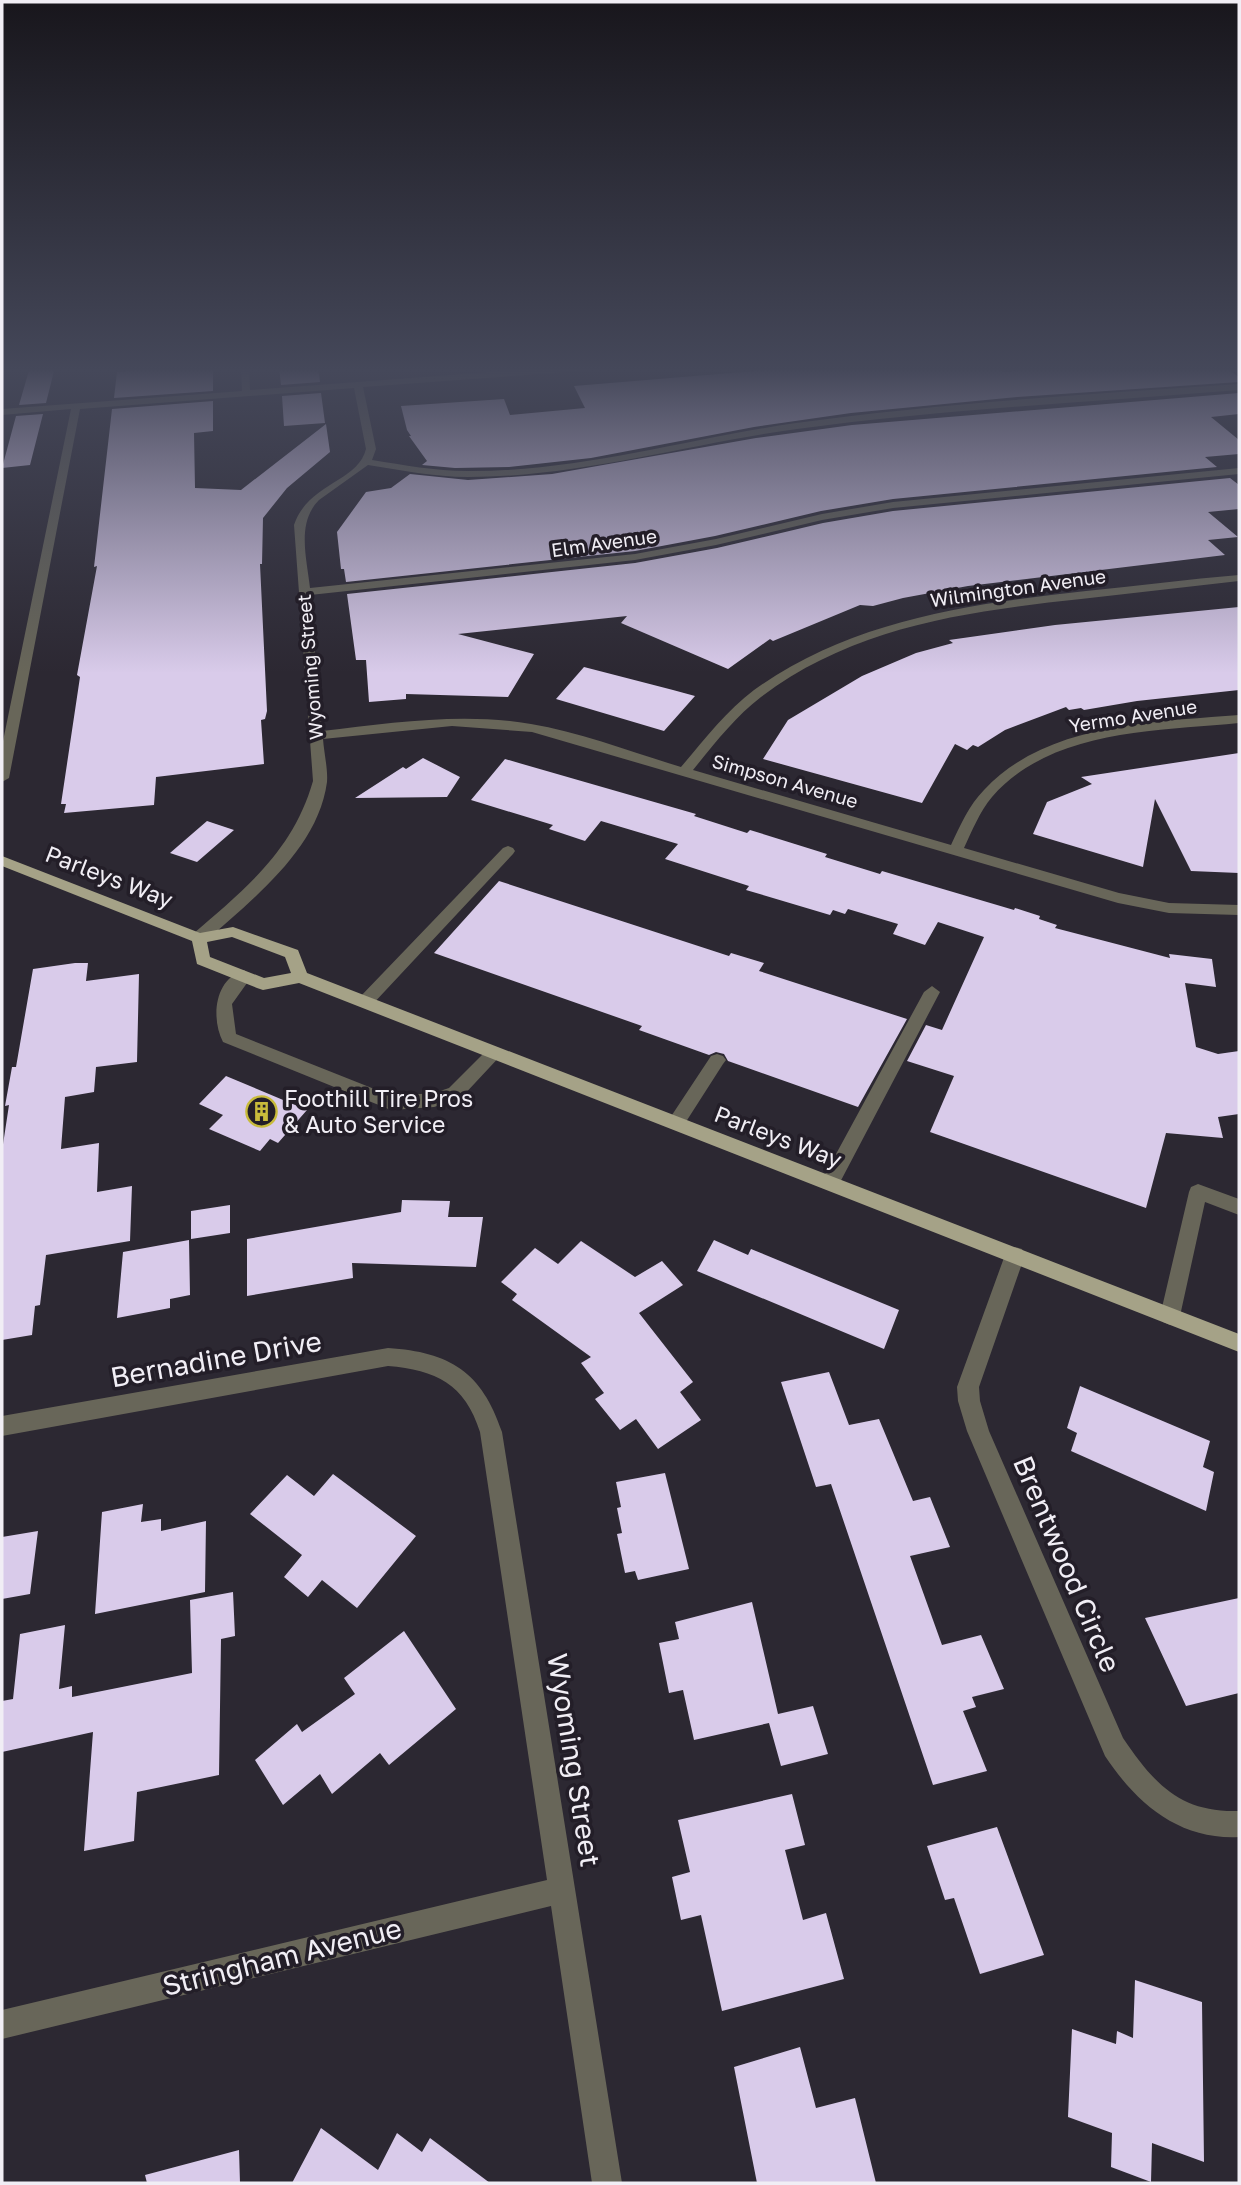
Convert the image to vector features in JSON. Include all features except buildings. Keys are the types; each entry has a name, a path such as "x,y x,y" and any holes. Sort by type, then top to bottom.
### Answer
{"main road":[{"name":"Parleys Way","path":"2,861 199,938"},
{"path":"233,932 292,954 300,977 263,984 203,960 199,938 233,932"},
{"name":"Parleys Way","path":"300,977 1239,1343"}],"street":[{"path":"2,778 63,469"},
{"name":"Wyoming Street","path":"199,938 278,864 307,823 320,781 298,534 303,515 318,496 358,469"},
{"path":"417,469 453,474 556,469"},
{"name":"Elm Avenue","path":"304,592 635,557 716,542 822,517 893,505 1239,471"},
{"name":"Wilmington Avenue","path":"685,771 719,728 758,693 822,654 874,633 933,616 1003,604 1239,578"},
{"name":"Yermo Avenue","path":"955,851 987,794 1000,781 1033,759 1095,738 1239,719"},
{"name":"Simpson Avenue","path":"317,736 418,723 488,722 533,728 1144,904 1195,910 1239,910"},
{"path":"365,1002 508,851"},
{"path":"244,976 225,995 221,1013 229,1038 391,1103 434,1100 455,1093 494,1052"},
{"path":"830,1183 932,992"},
{"path":"676,1123 718,1060"},
{"path":"1170,1316 1198,1192 1239,1207"},
{"name":"Brentwood Circle","path":"1015,1255 968,1387 970,1408 978,1432 1114,1747 1127,1768 1144,1788 1186,1816 1208,1823 1239,1824"},
{"name":"Bernadine Drive","path":"2,1426 371,1359 405,1357 440,1366"},
{"name":"Wyoming Street","path":"440,1366 455,1375 482,1402 491,1432 607,2183"},
{"name":"Stringham Avenue","path":"2,2025 562,1890"}],"place":[{"name":"Foothill Tire Pros & Auto Service","path":"261,1112"}]}
